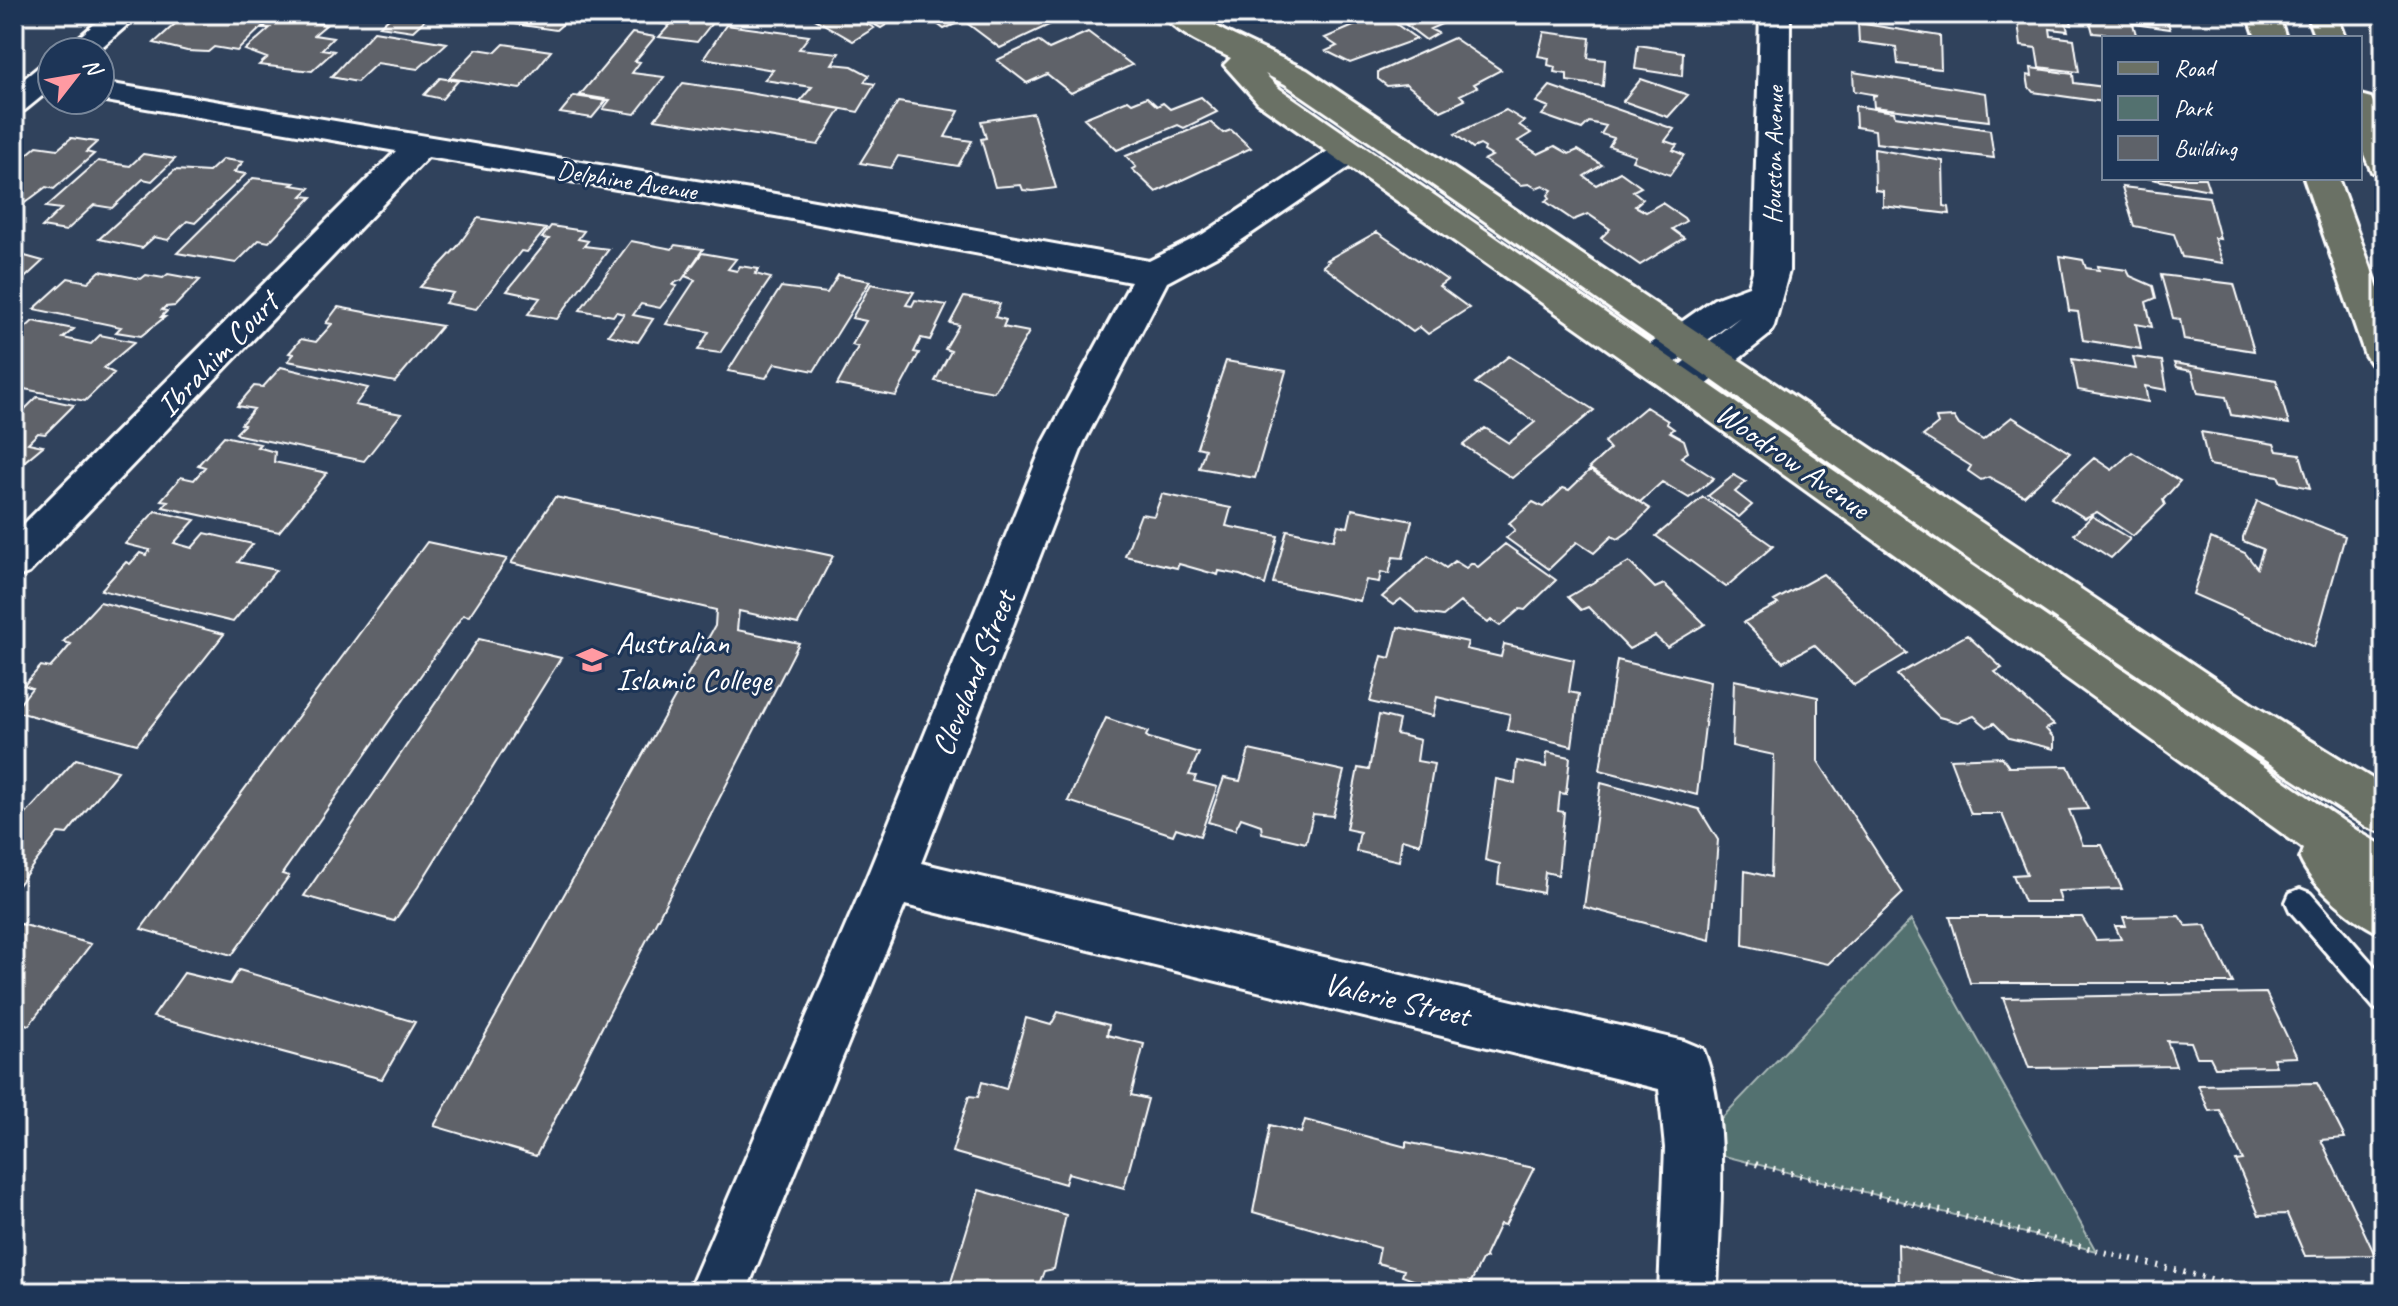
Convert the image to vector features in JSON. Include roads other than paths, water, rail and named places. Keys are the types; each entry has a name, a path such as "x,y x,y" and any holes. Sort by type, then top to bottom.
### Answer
{"main road":[{"name":"Woodrow Avenue","path":"1178,14 1213,37 1296,77 1682,337 2239,720 2384,812"},
{"path":"2263,14 2270,36"},
{"path":"2321,14 2329,36"},
{"name":"Woodrow Avenue","path":"1213,37 1269,96 1652,361 2342,848 2384,872"},
{"path":"2362,110 2384,165"},
{"path":"2322,180 2384,355"},
{"path":"2239,720 2384,785"},
{"path":"2168,723 2384,912"}],"street":[{"path":"97,36 125,14"},
{"name":"Houston Avenue","path":"1683,383 1756,326 1771,271 1775,14"},
{"path":"14,103 36,82"},
{"name":"Delphine Avenue","path":"116,94 781,206 1153,274"},
{"name":"Ibrahim Court","path":"14,561 420,146"},
{"path":"1153,274 1215,242 1349,152"},
{"name":"Cleveland Street","path":"717,1292 891,879 1064,442 1153,274"},
{"path":"1652,361 1727,308 1762,295"},
{"name":"Valerie Street","path":"891,879 1684,1068 1693,1148 1688,1292"}],"lane":[{"path":"2300,902 2384,998"}],"place":[{"name":"Australian Islamic College","path":"592,660"}]}
